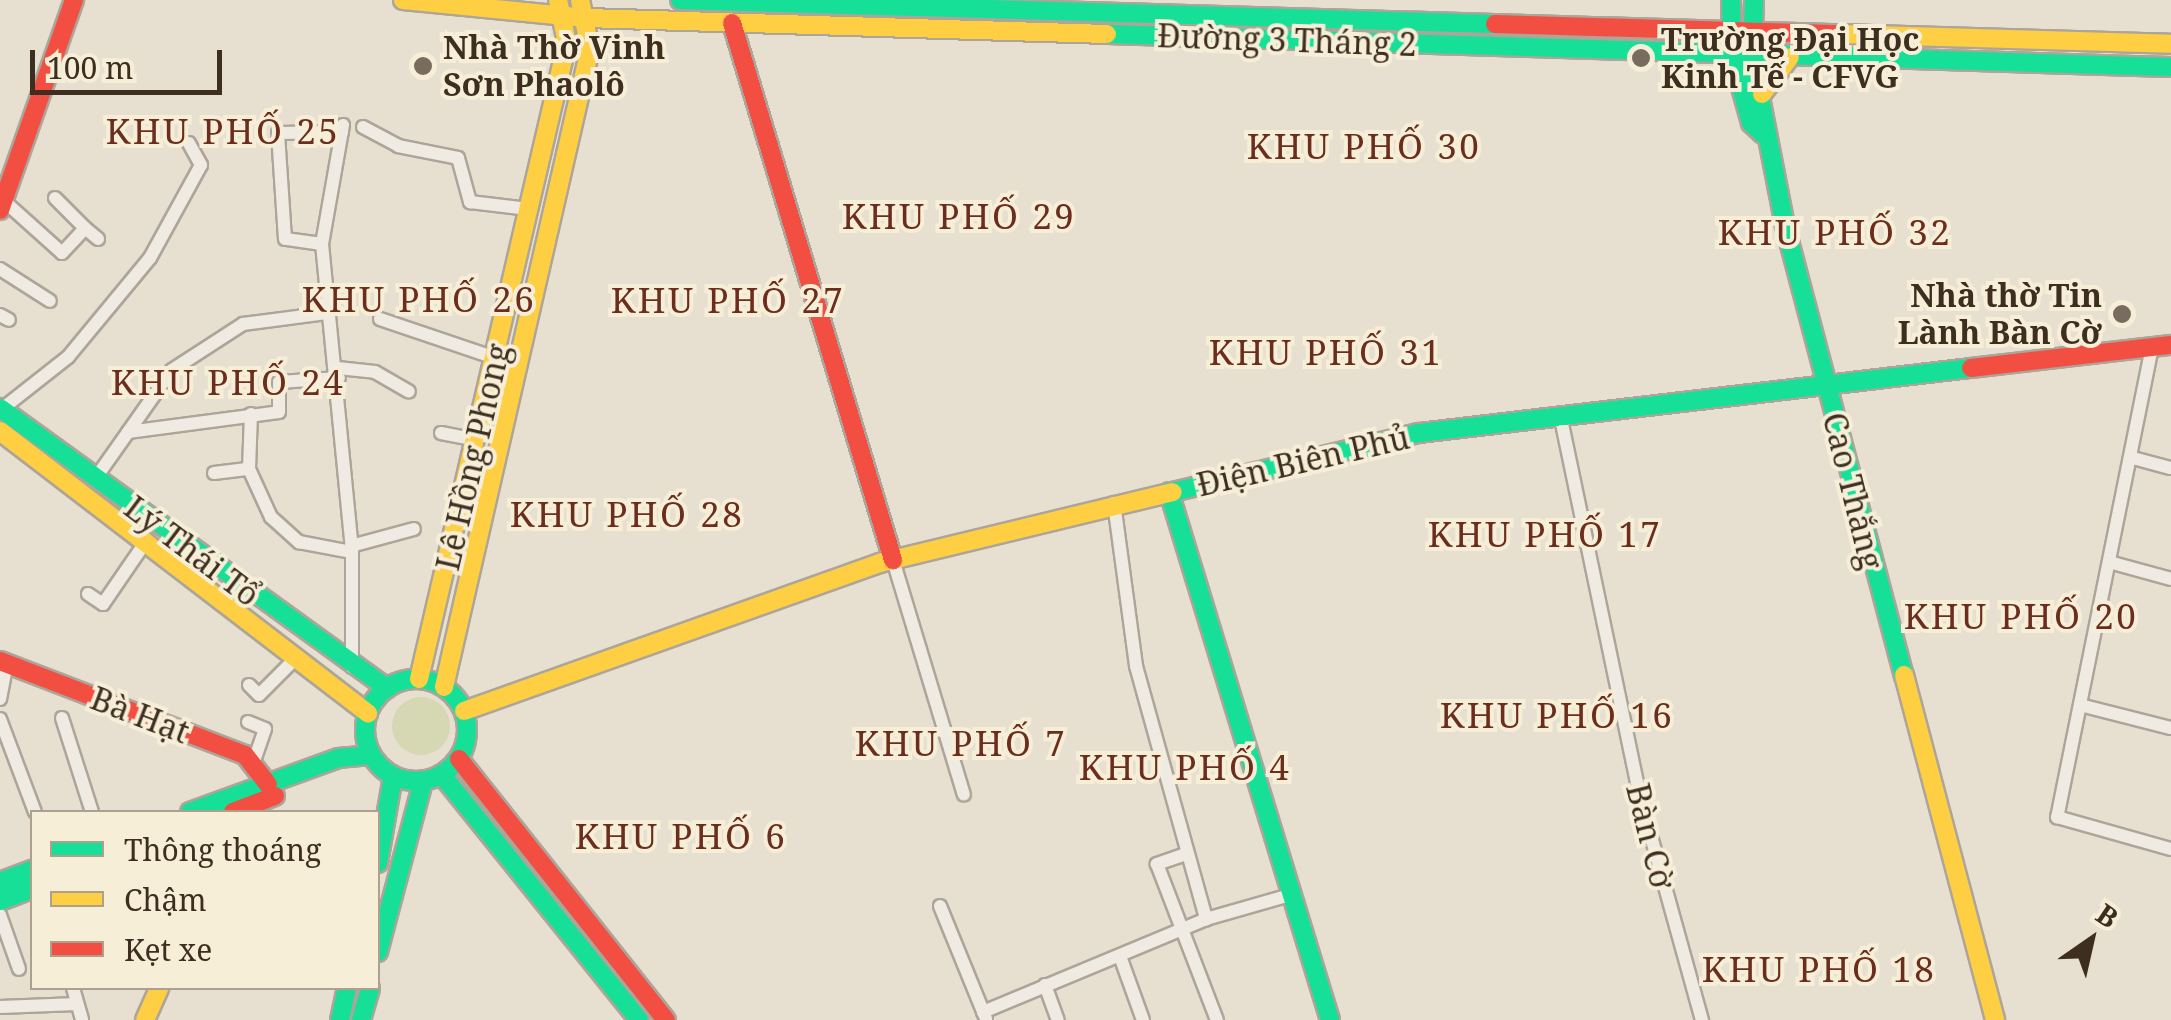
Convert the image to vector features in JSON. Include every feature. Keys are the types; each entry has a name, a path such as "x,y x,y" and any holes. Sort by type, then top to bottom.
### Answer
{"main road":[{"path":"2,205 74,0"},
{"name":"Đường 3 Tháng 2","path":"403,0 583,9 732,22 2171,67"},
{"name":"Đường 3 Tháng 2","path":"680,0 2171,44"},
{"name":"Cao Thắng","path":"1730,0 1732,55 1750,123 1763,134"},
{"name":"Cao Thắng","path":"1754,0 1752,56 1762,94 1763,134 1995,1020"},
{"name":"Lê Hồng Phong","path":"419,679 567,43 560,8"},
{"name":"Lê Hồng Phong","path":"444,687 584,82 583,9"},
{"path":"732,22 893,560"},
{"path":"1762,94 1790,57"},
{"name":"Điện Biên Phủ","path":"464,711 893,560 1419,433 2162,346"},
{"name":"Lý Thái Tổ","path":"1,408 350,669 387,688"},
{"name":"Lý Thái Tổ","path":"0,432 300,654 368,713"},
{"path":"1168,492 1330,1020"},
{"name":"Bà Hạt","path":"3,663 254,761"},
{"path":"196,810 268,784 362,758 393,776 423,782 442,775 459,759 464,711 444,687 419,679 387,688 368,713 362,758"},
{"path":"237,810 362,758"},
{"path":"459,759 666,1020"},
{"path":"254,761 268,784"},
{"path":"442,775 639,1020"},
{"path":"380,851 393,776"},
{"path":"380,944 423,782"},
{"path":"0,882 30,871"},
{"path":"0,902 30,890"},
{"path":"145,1020 157,990"},
{"path":"340,1020 348,990"},
{"path":"362,1020 370,990"}],"street":[{"path":"363,127 398,146 458,158 470,202 530,209"},
{"path":"322,244 285,239 278,133 342,129 322,244 338,373 351,549 350,669"},
{"path":"1,408 68,356 150,258 201,165 188,144"},
{"path":"55,198 98,239"},
{"path":"2,205 62,253 85,228"},
{"path":"0,269 50,302"},
{"path":"95,479 172,370 242,324 328,313"},
{"path":"380,319 495,358"},
{"path":"2162,346 2109,562 2057,818 2171,849"},
{"path":"128,432 278,412 279,382 338,373 376,372 409,392"},
{"path":"250,414 249,470 271,516 300,542 351,549 414,529"},
{"name":"Bàn Cờ","path":"1560,414 1634,774 1702,1020"},
{"path":"442,433 476,440"},
{"path":"2133,458 2171,468"},
{"path":"214,474 249,470"},
{"path":"1114,504 1136,666 1184,855 1206,919"},
{"path":"88,594 103,604 147,540"},
{"path":"893,560 964,794"},
{"path":"2109,562 2171,579"},
{"path":"249,685 259,695 300,654"},
{"path":"0,698 3,663"},
{"path":"2080,705 2171,728"},
{"path":"62,718 91,810"},
{"path":"0,719 34,810"},
{"path":"248,722 265,729 254,761"},
{"path":"1184,855 1157,864 1189,930 1218,1020"},
{"path":"940,906 985,1016 1045,985 1121,959 1206,919 1293,894"},
{"path":"0,915 19,969"},
{"path":"1121,959 1143,1020"},
{"path":"1045,985 1058,1020"},
{"path":"74,990 82,1020"},
{"path":"0,1007 77,1004"}],"green space":[{"path":"421,697 442,705 450,726 442,747 421,755 400,747 392,726 400,705"}],"traffic: fast":[{"path":"680,0 1495,24"},
{"path":"1731,0 1732,55 1751,123 1763,134"},
{"path":"1754,0 1752,56 1785,226 1904,675"},
{"path":"1107,34 2171,67"},
{"path":"1173,492 1419,433 1971,368"},
{"path":"0,408 387,688"},
{"path":"1169,492 1330,1020"},
{"path":"416,679 436,683 452,694 463,710 467,730 463,750 452,766 436,777 416,781 396,777 380,766 369,750 365,730 369,710 380,694 396,683 416,679"},
{"path":"195,810 338,758 371,755"},
{"path":"442,775 639,1020"},
{"path":"380,851 393,776"},
{"path":"380,944 423,782"},
{"path":"0,882 30,871"},
{"path":"0,901 30,890"},
{"path":"340,1020 347,990"},
{"path":"361,1020 369,990"}],"traffic: slow":[{"path":"403,0 586,18 1107,34"},
{"path":"419,679 567,43 558,0"},
{"path":"444,687 590,49 580,0"},
{"path":"1840,34 2171,44"},
{"path":"1762,94 1790,57"},
{"path":"0,431 368,713"},
{"path":"464,711 880,563 1173,492"},
{"path":"1904,675 1995,1020"},
{"path":"145,1020 158,990"}],"traffic: jam":[{"path":"0,210 74,0"},
{"path":"732,23 893,560"},
{"path":"1495,24 1840,34"},
{"path":"1971,368 2171,345"},
{"path":"0,661 245,755 268,784"},
{"path":"459,759 666,1020"},
{"path":"238,810 275,796"}],"place":[{"name":"Trường Đại Học Kinh Tế - CFVG","path":"1641,58"},
{"name":"Nhà Thờ Vinh Sơn Phaolô","path":"423,66"},
{"name":"Nhà thờ Tin Lành Bàn Cờ","path":"2122,314"}],"district":[{"name":"KHU PHỐ 25","path":"223,131"},
{"name":"KHU PHỐ 30","path":"1364,146"},
{"name":"KHU PHỐ 29","path":"959,216"},
{"name":"KHU PHỐ 32","path":"1835,232"},
{"name":"KHU PHỐ 26","path":"419,299"},
{"name":"KHU PHỐ 27","path":"728,300"},
{"name":"KHU PHỐ 31","path":"1326,352"},
{"name":"KHU PHỐ 24","path":"228,382"},
{"name":"KHU PHỐ 28","path":"627,514"},
{"name":"KHU PHỐ 17","path":"1545,534"},
{"name":"KHU PHỐ 20","path":"2021,616"},
{"name":"KHU PHỐ 16","path":"1557,715"},
{"name":"KHU PHỐ 7","path":"961,743"},
{"name":"KHU PHỐ 4","path":"1185,767"},
{"name":"KHU PHỐ 6","path":"681,836"},
{"name":"KHU PHỐ 18","path":"1819,969"}]}
